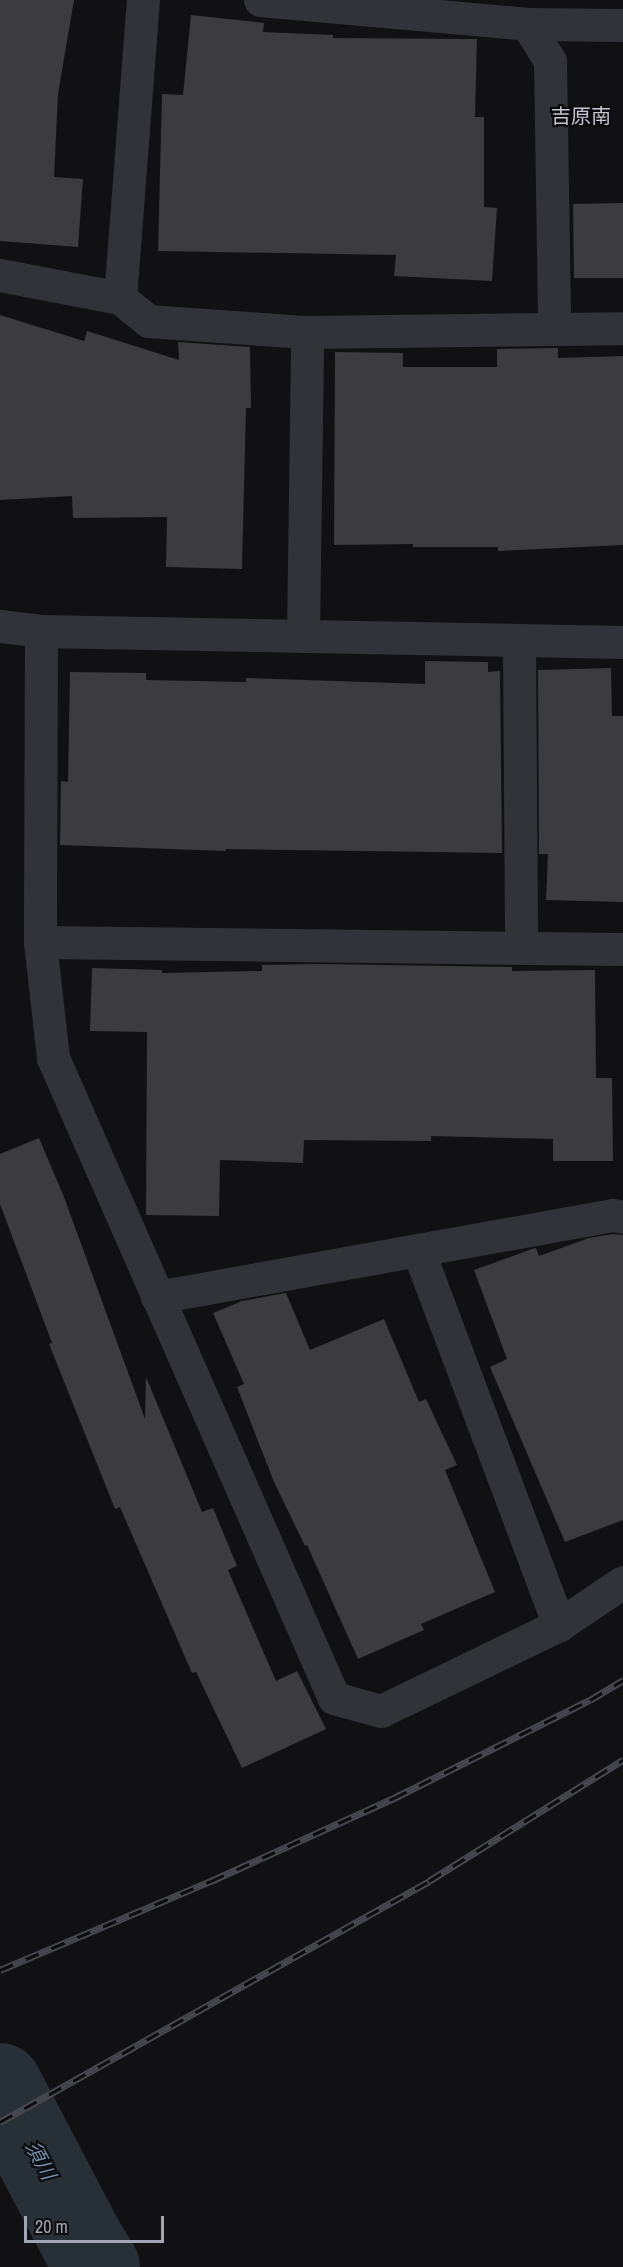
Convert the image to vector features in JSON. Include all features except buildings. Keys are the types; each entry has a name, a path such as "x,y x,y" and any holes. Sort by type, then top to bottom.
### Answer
{"street":[{"path":"120,298 143,0"},
{"path":"260,0 528,24 623,25"},
{"path":"528,24 550,61 554,327"},
{"path":"0,275 120,298 148,321 307,332 554,327 623,328"},
{"path":"303,636 307,332"},
{"path":"0,626 41,631 519,642 623,642"},
{"path":"41,631 40,942 53,1058 334,1698 381,1711 559,1625 623,1582"},
{"path":"519,642 521,947"},
{"path":"40,942 623,949"},
{"path":"157,1298 613,1215 623,1217"},
{"path":"418,1250 559,1625"}],"waterway":[{"name":"須川","path":"0,2085 83,2243 98,2267"}],"railway":[{"path":"0,1970 211,1881 394,1798 590,1700 623,1680"},
{"path":"0,2122 429,1881 623,1760"}],"district":[{"name":"吉原南","path":"581,115"}]}
